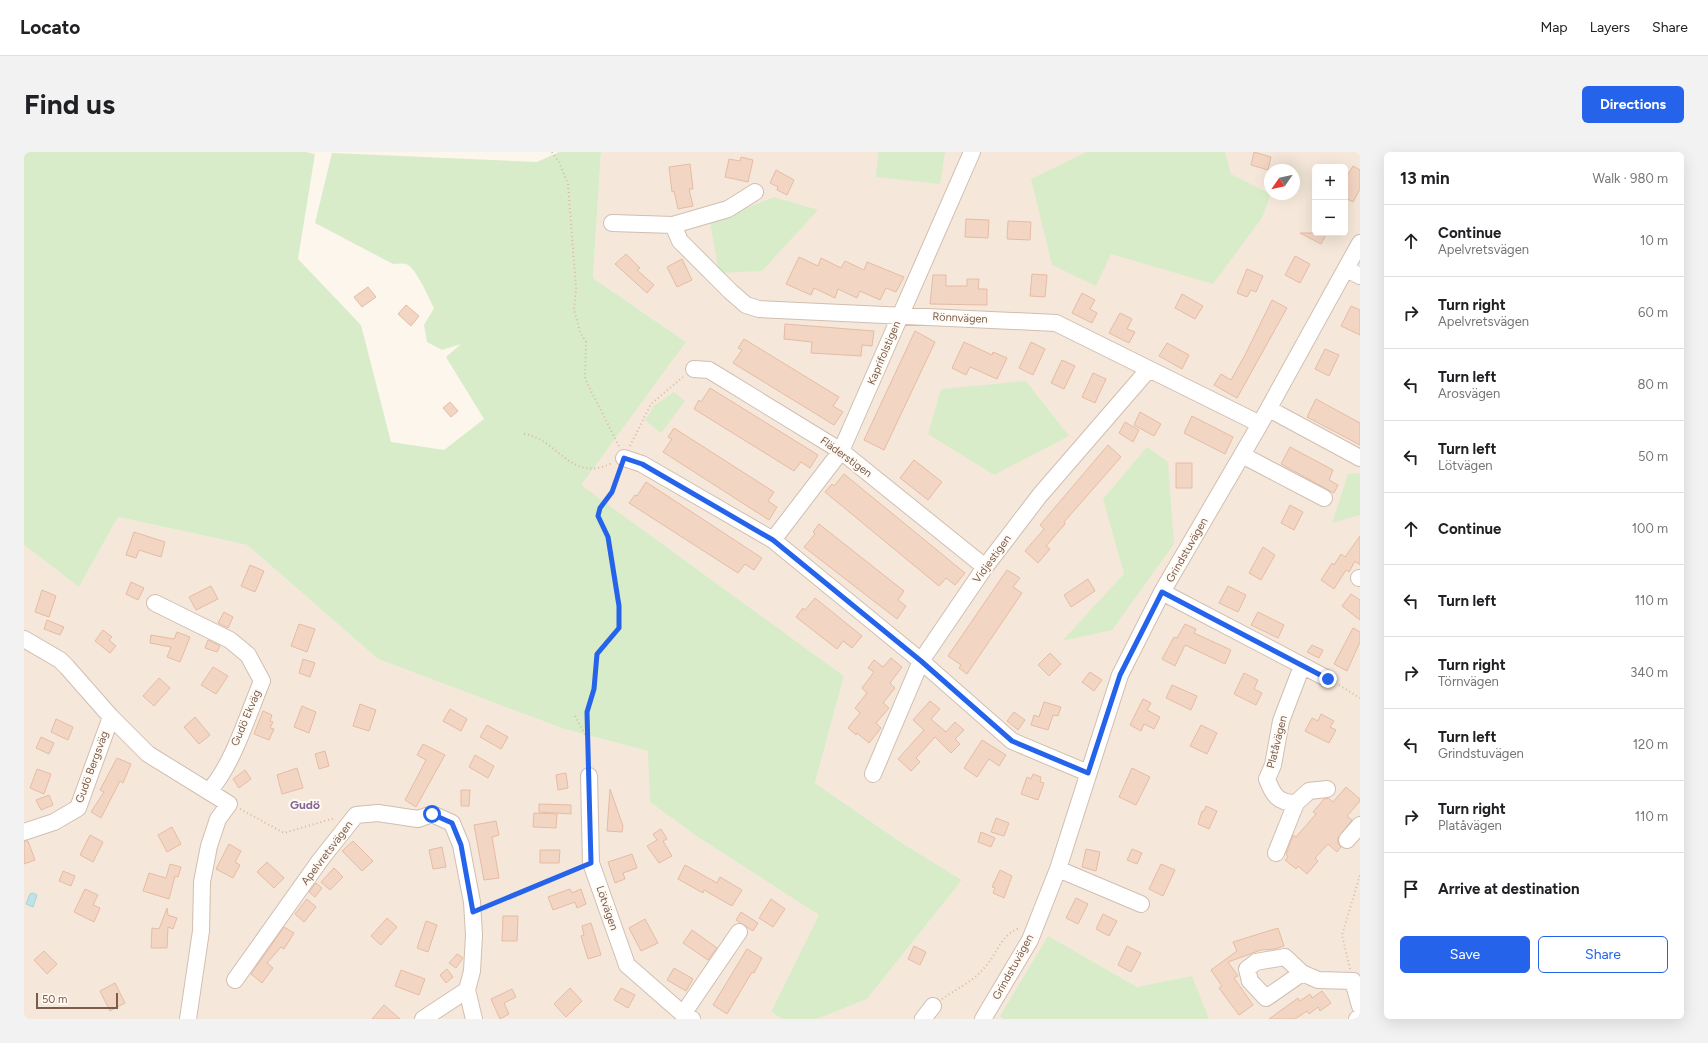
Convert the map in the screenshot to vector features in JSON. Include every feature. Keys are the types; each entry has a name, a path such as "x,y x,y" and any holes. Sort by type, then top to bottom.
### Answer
{"street":[{"name":"Kaprifolstigen","path":"773,540 841,451 972,152"},
{"path":"612,223 673,225 728,209 755,192"},
{"name":"Rönnvägen","path":"673,225 680,241 746,305 759,309 1056,323 1260,424"},
{"name":"Grindstuvägen","path":"983,1019 1030,940 1058,869 1120,675 1162,592 1269,409 1360,243"},
{"path":"1346,269 1360,276"},
{"name":"Fläderstigen","path":"694,369 709,370 841,451 985,567"},
{"name":"Vidjestigen","path":"874,774 921,661 985,567 1040,495 1149,369"},
{"path":"1269,409 1360,458"},
{"path":"1242,456 1324,498"},
{"path":"624,458 642,464 773,540 921,661 1012,741 1088,773"},
{"path":"1162,592 1328,679"},
{"name":"Gudö Ekväg","path":"155,603 230,640 248,655 262,681 236,744 217,782 209,790"},
{"path":"24,639 60,660 111,717 148,754 209,790 229,804 218,819 209,846 202,882 201,931 188,1019"},
{"name":"Platåvägen","path":"1296,803 1286,803 1276,797 1267,779 1273,764 1281,721 1302,666"},
{"name":"Gudö Bergsväg","path":"24,832 54,822 78,808 111,717"},
{"name":"Lötvägen","path":"589,776 591,863 627,965 688,1017 739,932"},
{"path":"1276,853 1296,803 1309,791 1327,789"},
{"name":"Apelvretsvägen","path":"235,980 321,859 356,815 378,813 418,819 432,814 452,823 461,845 473,912 474,942 472,971 467,990 474,1019"},
{"path":"1347,840 1360,825"},
{"path":"1058,869 1141,904"},
{"path":"1302,973 1318,980 1357,981 1360,1006"},
{"path":"423,1019 467,990"},
{"path":"922,1019 933,1006"}],"path":[{"path":"552,152 559,162 568,184 576,288 574,309 580,332 586,342 585,379 624,458"},
{"path":"589,776 587,712 594,689 597,654 619,628 619,606 608,537 598,516 600,508 612,492 624,458 651,404 694,369"},
{"path":"524,434 530,435 555,450 578,468 602,469 624,458"},
{"path":"1328,679 1360,698"},
{"path":"575,716 587,738"},
{"path":"229,804 284,832 325,820 356,815"},
{"path":"473,912 591,863"},
{"path":"1357,981 1342,935 1360,875"},
{"path":"933,1006 970,982 985,968 1002,941 1011,932 1017,929 1025,932"}],"shaded area":[{"path":"601,152 1360,152 1360,1019 817,1019 867,999 962,880 902,843 815,783 844,676 580,485 686,342 593,278"},
{"path":"118,517 247,545 378,659 564,729 648,751 701,839 820,915 771,1012 782,1019 24,1019 24,545 79,587"}],"green space":[{"path":"24,152 306,152 315,154 298,259 361,325 391,442 444,450 484,419 446,357 461,344 442,350 427,342 424,325 434,308 422,283 410,266 406,264 393,264 315,223 332,153 537,162 559,152 601,152 593,278 686,342 581,485 844,676 815,783 902,843 962,880 867,999 817,1019 782,1019 771,1012 819,915 701,839 650,802 648,751 564,729 378,659 247,545 118,517 79,587 24,545"},
{"path":"878,152 945,152 940,184 876,177"},
{"path":"1087,152 1225,152 1231,174 1264,190 1264,200 1269,200 1262,218 1213,284 1111,254 1096,286 1052,265 1031,179"},
{"path":"774,197 818,210 762,271 719,273 710,222"},
{"path":"1026,381 1069,436 994,475 928,434 941,389"},
{"path":"674,392 685,401 661,433 645,420 654,406"},
{"path":"1147,447 1168,462 1174,544 1112,630 1062,641 1124,574 1103,499"},
{"path":"1360,473 1360,515 1332,523 1348,474"},
{"path":"1048,936 1137,987 1192,976 1209,1019 1004,1019 1000,1016"}],"water":[{"path":"33,893 37,895 33,907 26,904 30,894"}],"building":[{"path":"1254,152 1271,157 1269,164 1264,164 1264,169 1251,165"},
{"path":"741,157 753,160 748,182 725,177 729,159 740,161"},
{"path":"690,164 693,189 689,189 693,206 678,209 674,191 672,192 669,167"},
{"path":"1353,166 1360,170 1360,189 1353,202 1348,200 1348,175"},
{"path":"776,170 794,180 787,195 777,190 778,187 770,183"},
{"path":"966,219 989,220 988,238 965,237"},
{"path":"1008,221 1031,222 1030,240 1007,239"},
{"path":"1300,233 1312,233 1312,236 1325,236 1321,244"},
{"path":"626,254 640,268 637,270 654,285 647,293 615,264"},
{"path":"1295,256 1310,264 1300,283 1285,275"},
{"path":"799,257 818,266 821,258 841,268 845,261 864,270 867,262 904,277 896,292 886,288 880,300 860,291 857,298 838,289 835,298 814,288 811,295 786,284"},
{"path":"682,259 692,280 677,287 667,267"},
{"path":"1247,269 1263,276 1256,292 1251,290 1247,297 1237,293"},
{"path":"1032,274 1047,275 1045,297 1030,296"},
{"path":"933,275 946,275 946,286 967,286 967,279 979,279 978,289 987,289 987,305 930,304"},
{"path":"368,287 376,297 362,307 354,297"},
{"path":"1082,293 1095,300 1090,309 1097,313 1092,323 1072,313"},
{"path":"1182,294 1203,306 1195,319 1175,308"},
{"path":"1272,300 1287,308 1237,398 1214,385 1221,374 1231,380"},
{"path":"406,305 419,316 411,326 398,314"},
{"path":"1351,306 1360,310 1360,335 1341,326"},
{"path":"1120,313 1132,319 1127,329 1135,332 1129,343 1109,333"},
{"path":"785,324 874,331 872,346 862,345 861,356 811,353 812,342 784,339"},
{"path":"915,331 935,342 884,450 864,440"},
{"path":"744,339 839,397 833,406 843,412 834,425 733,363 742,350 738,348"},
{"path":"964,342 992,355 993,352 1007,358 997,379 970,367 966,375 952,368"},
{"path":"1031,342 1045,349 1033,375 1019,368"},
{"path":"1167,343 1189,355 1182,369 1159,356"},
{"path":"1325,349 1339,355 1329,376 1315,369"},
{"path":"1062,360 1075,366 1064,389 1051,383"},
{"path":"1093,373 1106,379 1095,403 1082,397"},
{"path":"710,388 818,455 810,468 801,462 794,471 694,409 699,400 701,402"},
{"path":"1316,399 1360,423 1360,445 1307,417"},
{"path":"450,402 458,411 451,417 443,408"},
{"path":"1140,412 1161,424 1154,436 1134,425"},
{"path":"1192,416 1233,437 1225,454 1184,433"},
{"path":"1125,422 1139,430 1133,442 1119,433"},
{"path":"674,428 774,492 768,501 777,507 769,520 663,452 672,439 668,437"},
{"path":"1108,445 1121,457 1064,522 1065,524 1046,546 1050,549 1038,563 1025,551 1044,529 1040,525"},
{"path":"1290,447 1333,470 1329,480 1338,485 1334,493 1281,464"},
{"path":"914,460 942,482 928,500 900,478"},
{"path":"1176,463 1192,463 1192,488 1176,488"},
{"path":"844,474 965,573 955,585 946,578 939,586 825,492 832,484 834,486"},
{"path":"646,482 762,558 754,570 745,564 738,573 629,503 635,495 637,496"},
{"path":"1290,505 1303,512 1294,530 1281,523"},
{"path":"819,524 904,591 898,600 906,606 897,619 804,547 815,534 813,532"},
{"path":"134,532 165,542 161,557 139,550 136,558 126,555"},
{"path":"1360,536 1360,565 1355,561 1349,572 1346,570 1334,589 1321,580 1332,563 1334,565 1341,554 1345,557"},
{"path":"1263,547 1275,555 1261,580 1249,573"},
{"path":"250,565 264,571 255,592 241,586"},
{"path":"1007,570 1020,578 1013,587 1022,593 967,674 959,668 961,665 948,656"},
{"path":"1088,579 1095,591 1071,607 1064,595"},
{"path":"131,582 144,588 138,600 126,594"},
{"path":"211,586 218,599 196,610 189,597"},
{"path":"1228,586 1246,595 1238,612 1219,603"},
{"path":"42,590 56,596 49,617 35,612"},
{"path":"1351,594 1360,600 1360,620 1342,606"},
{"path":"815,598 862,636 852,648 843,641 837,649 796,617 803,608 805,610"},
{"path":"224,612 233,617 228,628 218,623"},
{"path":"1258,612 1284,625 1278,638 1251,625"},
{"path":"47,620 64,627 60,635 44,629"},
{"path":"299,624 315,629 307,652 291,646"},
{"path":"1185,624 1196,629 1194,633 1231,650 1225,664 1185,645 1175,666 1162,659 1174,637 1177,638"},
{"path":"1353,628 1360,632 1360,642 1347,671 1334,664"},
{"path":"103,630 112,637 109,640 116,646 110,653 95,641"},
{"path":"177,632 190,637 180,662 167,657 171,647 150,643 151,635 174,639"},
{"path":"208,640 220,646 217,652 205,648"},
{"path":"1312,645 1323,650 1319,658 1307,652"},
{"path":"1050,653 1061,664 1049,676 1038,665"},
{"path":"891,658 902,667 890,683 895,688 883,703 889,708 876,723 881,728 869,743 848,728 860,713 855,708 867,693 862,688 874,672 868,668 874,660 883,667"},
{"path":"303,659 315,663 310,677 299,673"},
{"path":"213,667 228,676 216,694 201,685"},
{"path":"1090,672 1102,680 1094,691 1082,682"},
{"path":"1244,673 1258,680 1254,689 1262,693 1256,705 1234,694"},
{"path":"159,678 170,688 154,706 143,696"},
{"path":"1172,685 1197,696 1191,710 1166,698"},
{"path":"1143,699 1151,703 1147,710 1160,717 1154,729 1144,724 1141,731 1130,725"},
{"path":"930,701 940,709 931,719 946,732 955,722 964,730 955,739 960,744 951,753 935,737 916,758 920,762 911,771 898,759 924,730 913,720"},
{"path":"1044,702 1061,707 1058,716 1053,715 1048,730 1031,725 1034,715 1039,717"},
{"path":"360,704 376,710 369,731 353,726"},
{"path":"302,706 316,712 309,733 294,727"},
{"path":"450,709 467,719 461,731 443,721"},
{"path":"263,711 272,715 270,721 273,722 270,728 274,729 269,740 254,734"},
{"path":"1014,712 1025,720 1018,730 1007,721"},
{"path":"1321,714 1334,721 1330,727 1336,730 1329,743 1305,731 1312,718 1318,721"},
{"path":"195,717 210,735 199,744 184,727"},
{"path":"56,719 73,727 68,740 51,732"},
{"path":"487,725 508,737 501,749 480,737"},
{"path":"1201,725 1217,733 1207,754 1190,746"},
{"path":"41,737 54,743 49,754 36,748"},
{"path":"982,740 1006,755 999,766 989,759 977,777 964,768"},
{"path":"423,744 445,755 416,807 405,800 426,760 417,755"},
{"path":"325,751 329,766 319,769 315,754"},
{"path":"475,755 494,766 488,778 469,767"},
{"path":"117,758 131,764 123,783 120,781 101,818 91,812 104,792 100,790"},
{"path":"297,768 303,788 282,794 277,775"},
{"path":"1132,768 1150,777 1136,805 1119,797"},
{"path":"37,769 51,774 44,794 30,788"},
{"path":"245,770 251,779 239,788 233,779"},
{"path":"566,773 568,788 558,790 556,775"},
{"path":"1033,774 1041,777 1040,782 1044,783 1038,800 1021,794 1027,777 1031,779"},
{"path":"1346,787 1360,799 1360,801 1347,816 1352,820 1338,838 1338,843 1341,847 1337,852 1328,844 1315,858 1318,861 1307,874 1298,866 1296,869 1285,860 1288,857 1286,854 1293,835 1296,837 1316,814 1313,812 1324,799 1328,798 1333,802"},
{"path":"610,789 623,826 622,832 607,831"},
{"path":"461,790 470,790 469,806 461,806"},
{"path":"49,795 53,805 41,810 36,800"},
{"path":"539,804 571,805 571,814 539,812"},
{"path":"1206,806 1217,811 1209,829 1198,824 1202,811 1204,811"},
{"path":"534,813 557,814 556,828 533,827"},
{"path":"996,818 1009,823 1004,836 991,832"},
{"path":"496,821 499,835 492,837 499,878 484,880 474,825"},
{"path":"172,827 181,844 167,852 158,835"},
{"path":"661,829 667,839 663,841 672,856 659,863 647,846 657,840 653,834"},
{"path":"981,832 995,838 991,847 978,842"},
{"path":"90,835 103,842 93,862 80,855"},
{"path":"24,841 28,841 35,860 24,864"},
{"path":"353,841 373,861 362,871 342,851"},
{"path":"229,844 241,851 235,862 240,865 233,878 216,869"},
{"path":"442,847 446,867 433,869 429,850"},
{"path":"1086,849 1100,852 1096,871 1082,867"},
{"path":"1132,849 1142,853 1137,864 1127,860"},
{"path":"540,850 560,850 559,863 540,863"},
{"path":"632,854 637,868 623,873 625,879 615,883 608,862"},
{"path":"267,862 284,878 274,888 257,872"},
{"path":"170,864 181,867 178,877 175,876 169,899 143,891 149,873 166,878"},
{"path":"1161,864 1175,870 1163,896 1149,889"},
{"path":"685,865 717,883 720,877 742,890 732,906 704,890 703,893 678,879"},
{"path":"334,868 343,877 330,890 321,882"},
{"path":"1000,870 1012,876 1004,898 993,893 995,888 992,887"},
{"path":"63,871 75,876 71,886 59,881"},
{"path":"316,883 322,888 315,897 309,892"},
{"path":"85,889 98,895 93,905 100,908 94,922 74,912"},
{"path":"570,889 572,893 581,889 586,904 577,908 575,902 553,910 548,897"},
{"path":"1076,898 1088,904 1078,924 1066,918"},
{"path":"307,899 316,907 304,922 295,914"},
{"path":"771,899 785,909 773,927 759,918"},
{"path":"167,908 168,915 177,918 173,929 168,927 167,948 151,948 152,928 159,929"},
{"path":"741,912 758,923 753,931 736,920"},
{"path":"1103,914 1117,921 1109,936 1096,929"},
{"path":"503,916 518,916 517,941 502,941"},
{"path":"387,918 397,927 381,945 371,936"},
{"path":"645,919 658,943 641,951 629,928"},
{"path":"426,921 437,925 428,952 417,948"},
{"path":"591,923 601,955 588,959 581,936 584,935 582,926"},
{"path":"284,927 294,933 284,949 281,947 267,963 273,968 262,983 251,974"},
{"path":"1278,928 1284,946 1275,949 1261,950 1228,962 1238,976 1234,978 1253,1005 1239,1015 1219,988 1222,986 1211,970 1237,951 1233,942"},
{"path":"692,930 717,948 708,960 683,943"},
{"path":"914,946 926,952 920,965 908,959"},
{"path":"1127,946 1141,953 1131,972 1118,965"},
{"path":"747,949 762,958 727,1014 713,1005"},
{"path":"44,951 57,964 47,974 34,960"},
{"path":"457,954 463,958 456,968 449,963"},
{"path":"674,968 693,979 686,991 667,980"},
{"path":"447,969 453,977 446,983 440,975"},
{"path":"401,970 425,979 419,995 395,986"},
{"path":"115,983 125,1003 110,1011 100,991"},
{"path":"570,988 582,1001 566,1017 554,1004"},
{"path":"621,988 635,995 628,1008 614,1000"},
{"path":"512,989 516,997 504,1003 509,1014 500,1019 491,999"},
{"path":"1322,991 1331,1003 1320,1011 1318,1007 1309,1014 1307,1011 1295,1019 1269,1019 1298,998 1300,1001 1310,994 1312,998"},
{"path":"384,1005 400,1019 372,1019"}],"district":[{"name":"Gudö","path":"305,805"}],"route":[{"path":"432,814 452,823 461,845 473,912 591,863 586,721 587,712 594,689 597,654 619,628 619,606 610,558 608,537 598,516 600,508 612,492 624,458 642,464 773,540 921,661 1012,741 1088,773 1120,675 1162,592 1328,679"}]}
